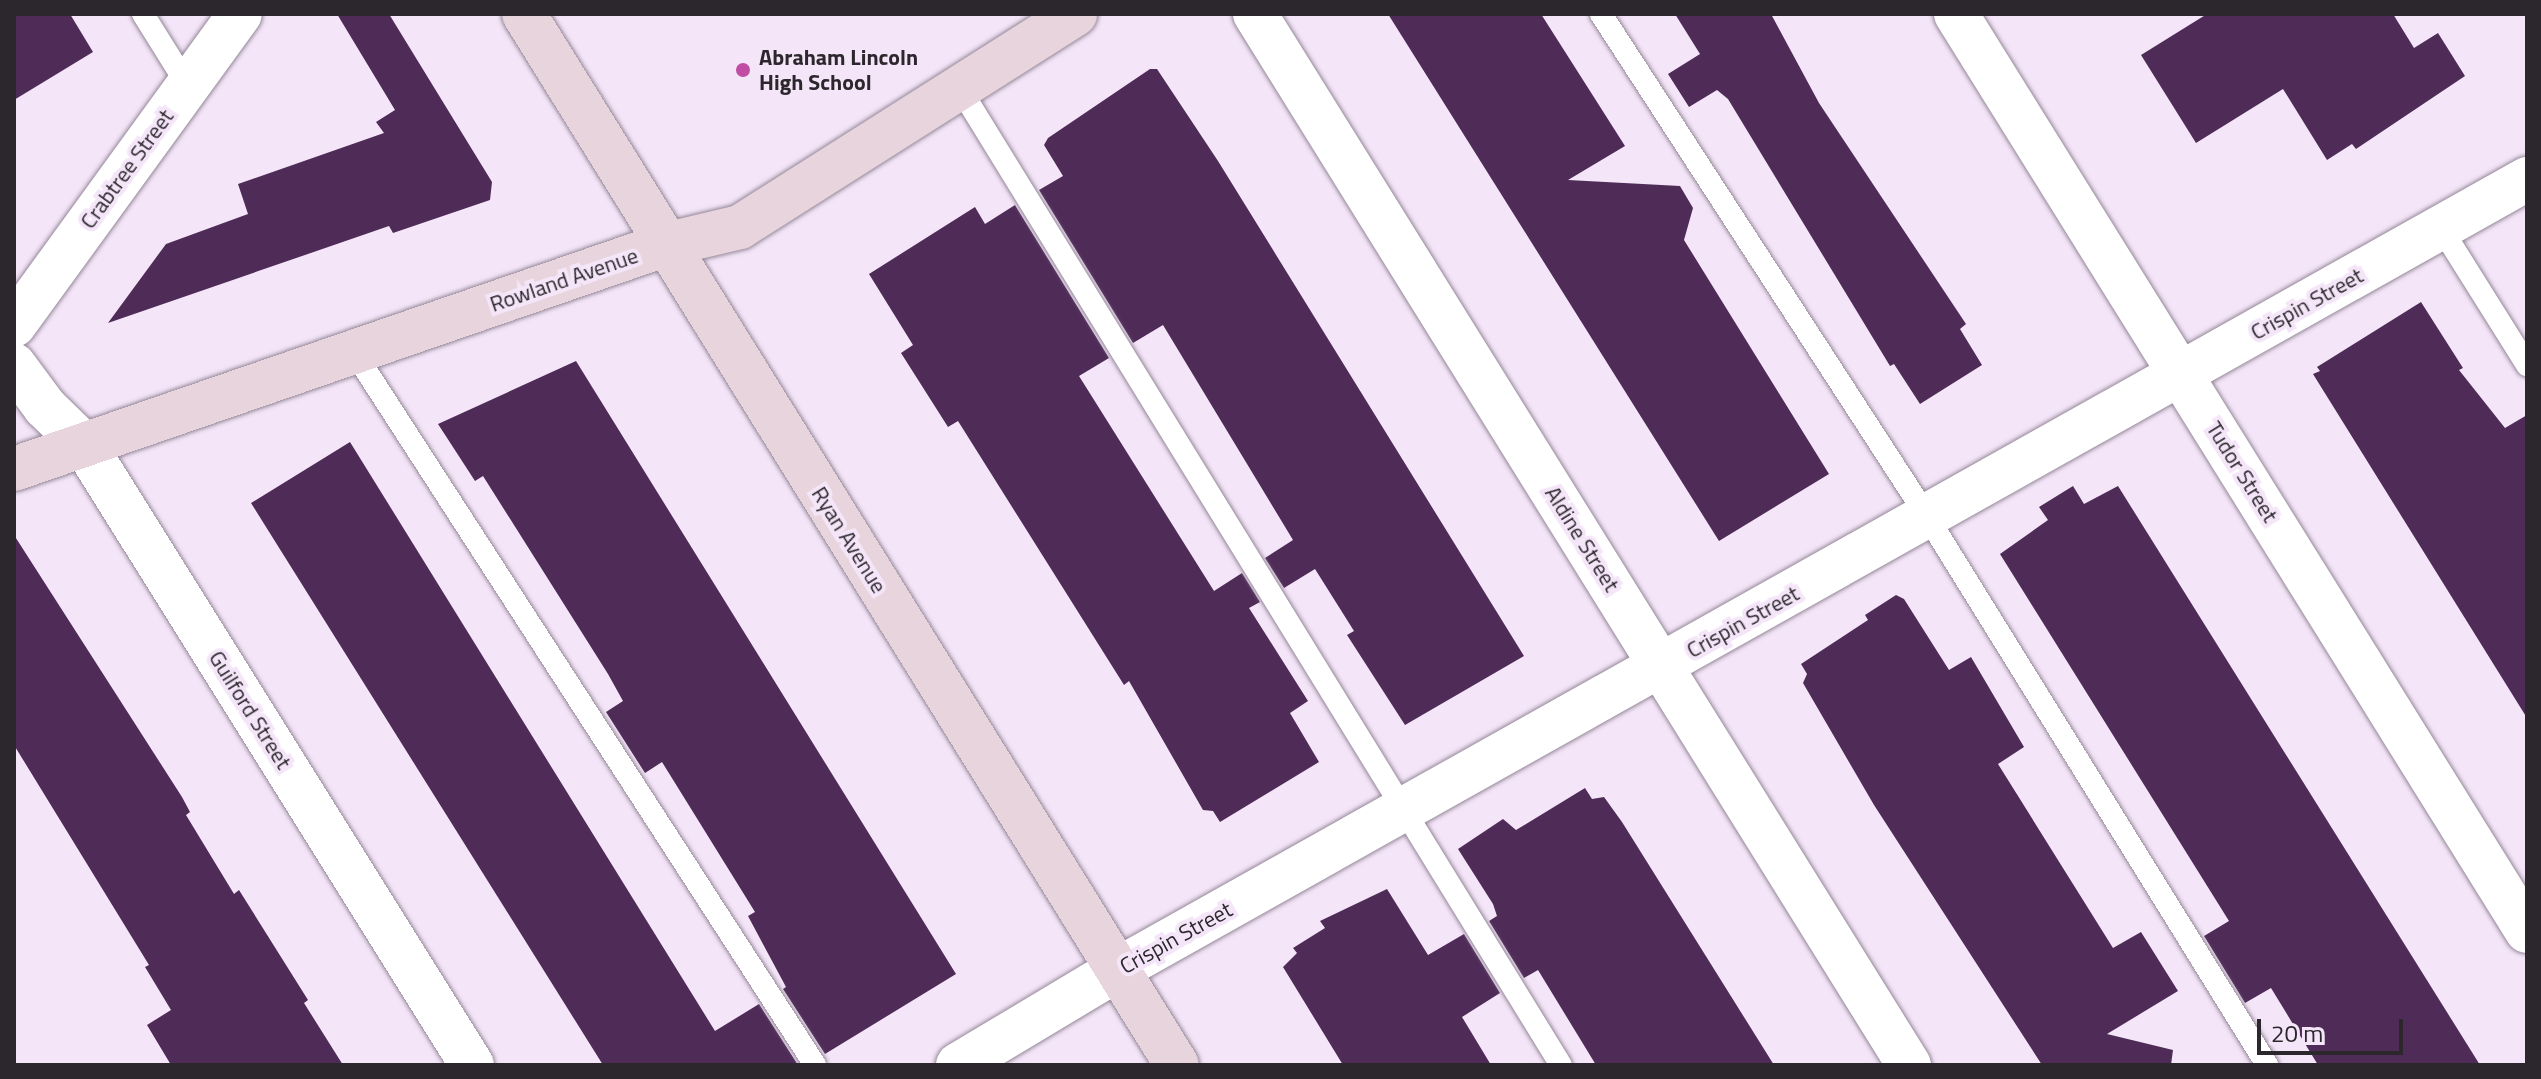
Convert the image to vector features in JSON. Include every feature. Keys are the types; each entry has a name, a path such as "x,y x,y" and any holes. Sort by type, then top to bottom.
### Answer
{"street":[{"name":"Crabtree Street","path":"14,325 240,14"},
{"name":"Ryan Avenue","path":"524,14 664,245 1177,1065"},
{"name":"Rowland Avenue","path":"14,469 664,245 740,227 1075,14"},
{"name":"Aldine Street","path":"1255,14 1909,1065"},
{"name":"Tudor Street","path":"1956,14 2527,931"},
{"name":"Crispin Street","path":"958,1065 1117,970 1662,668 2527,179"},
{"name":"Guilford Street","path":"14,365 45,407 85,446 472,1065"}],"lane":[{"path":"143,14 188,86"},
{"path":"1601,14 1928,518 2267,1065"},
{"path":"959,87 1561,1065"},
{"path":"2441,228 2527,365"},
{"path":"354,352 815,1065"}],"building":[{"path":"14,14 70,14 93,52 14,100"},
{"path":"337,14 389,14 492,182 490,200 393,233 389,226 108,323 166,244 248,214 238,184 384,133 376,122 395,110"},
{"path":"1388,14 1541,14 1625,146 1568,180 1680,186 1693,208 1684,240 1829,474 1719,541"},
{"path":"1675,14 1771,14 1819,103 1966,324 1960,329 1982,365 1920,404 1894,364 1890,366 1728,99 1717,90 1689,107 1668,74 1700,54"},
{"path":"2207,14 2393,14 2414,48 2438,33 2465,76 2356,149 2352,144 2327,160 2283,89 2196,143 2141,55"},
{"path":"1150,69 1157,69 1218,161 1524,656 1405,725 1347,635 1354,631 1315,569 1284,588 1265,558 1293,540 1163,325 1133,343 1039,190 1063,176 1044,145 1048,138"},
{"path":"1015,205 1109,358 1079,376 1214,591 1242,573 1260,602 1249,608 1308,701 1290,713 1319,762 1220,822 1213,811 1203,810 1129,681 1124,685 958,421 948,427 901,353 913,345 869,274 975,207 985,224"},
{"path":"2421,302 2463,368 2459,370 2505,428 2527,415 2527,718 2313,374 2320,371 2317,367"},
{"path":"576,361 956,974 825,1054 783,989 786,987 748,916 755,912 662,762 645,773 606,712 623,701 608,674 483,476 475,481 438,424"},
{"path":"350,442 715,1031 759,1004 798,1065 603,1065 251,503"},
{"path":"2073,486 2084,504 2118,486 2480,1065 2318,1065 2271,988 2245,1003 2204,936 2229,921 2000,554 2048,520 2039,507"},
{"path":"14,535 182,797 190,812 186,815 234,894 239,890 308,1000 304,1003 343,1065 171,1065 147,1025 171,1010 145,967 149,965 14,745"},
{"path":"1896,595 1904,599 1949,670 1971,657 2024,747 1998,764 2113,948 2141,932 2178,991 2107,1034 2173,1050 2171,1065 2042,1065 1874,805 1803,683 1807,674 1801,664 1868,620 1865,615"},
{"path":"1585,788 1592,799 1604,797 1622,822 1774,1065 1596,1065 1538,970 1524,978 1489,921 1497,916 1493,904 1458,849 1503,819 1516,830"},
{"path":"1387,889 1428,955 1464,934 1500,993 1462,1017 1491,1065 1343,1065 1283,967 1297,953 1293,948 1325,928 1320,921"}],"place":[{"name":"Abraham Lincoln High School","path":"743,70"}]}
